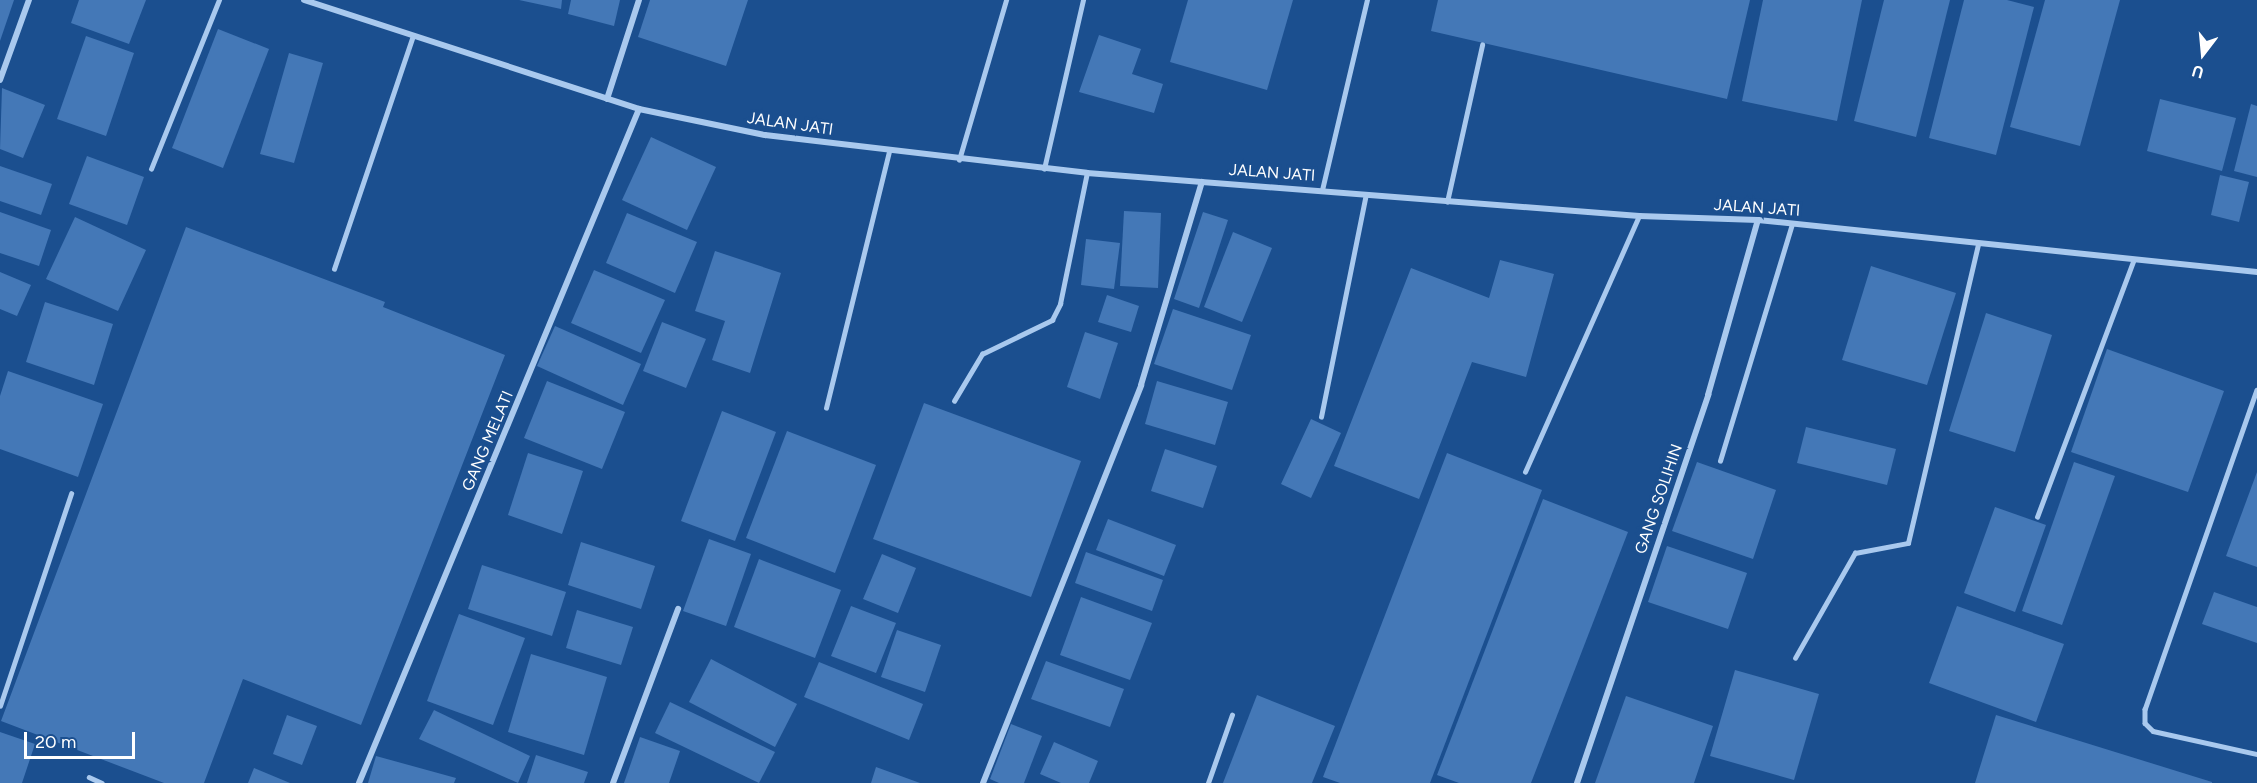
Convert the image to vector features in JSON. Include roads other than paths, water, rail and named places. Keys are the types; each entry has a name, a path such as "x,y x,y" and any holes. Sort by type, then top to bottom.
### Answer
{"street":[{"path":"0,80 29,0"},
{"name":"JALAN JATI","path":"304,0 639,109 765,135 959,160 1086,173 1639,216 1758,220 1978,245 2257,272"},
{"path":"607,99 639,0"},
{"name":"GANG MELATI","path":"359,783 639,109"},
{"path":"983,783 1141,385 1202,182"},
{"name":"GANG SOLIHIN","path":"1577,783 1708,395 1758,220"},
{"path":"613,783 678,609"}],"lane":[{"path":"151,170 219,0"},
{"path":"959,160 1006,0"},
{"path":"1044,169 1083,0"},
{"path":"1322,190 1367,0"},
{"path":"334,269 413,36"},
{"path":"1447,202 1482,45"},
{"path":"826,408 889,151"},
{"path":"954,401 982,354 1052,320 1060,304 1086,173"},
{"path":"1321,417 1366,194"},
{"path":"1526,472 1639,216"},
{"path":"1720,461 1792,224"},
{"path":"1795,658 1855,553 1908,543 1978,245"},
{"path":"2037,517 2133,261"},
{"path":"2257,390 2145,709 2145,723 2153,731 2257,754"},
{"path":"0,706 71,494"},
{"path":"1208,783 1232,715"},
{"path":"89,777 102,783"}]}
